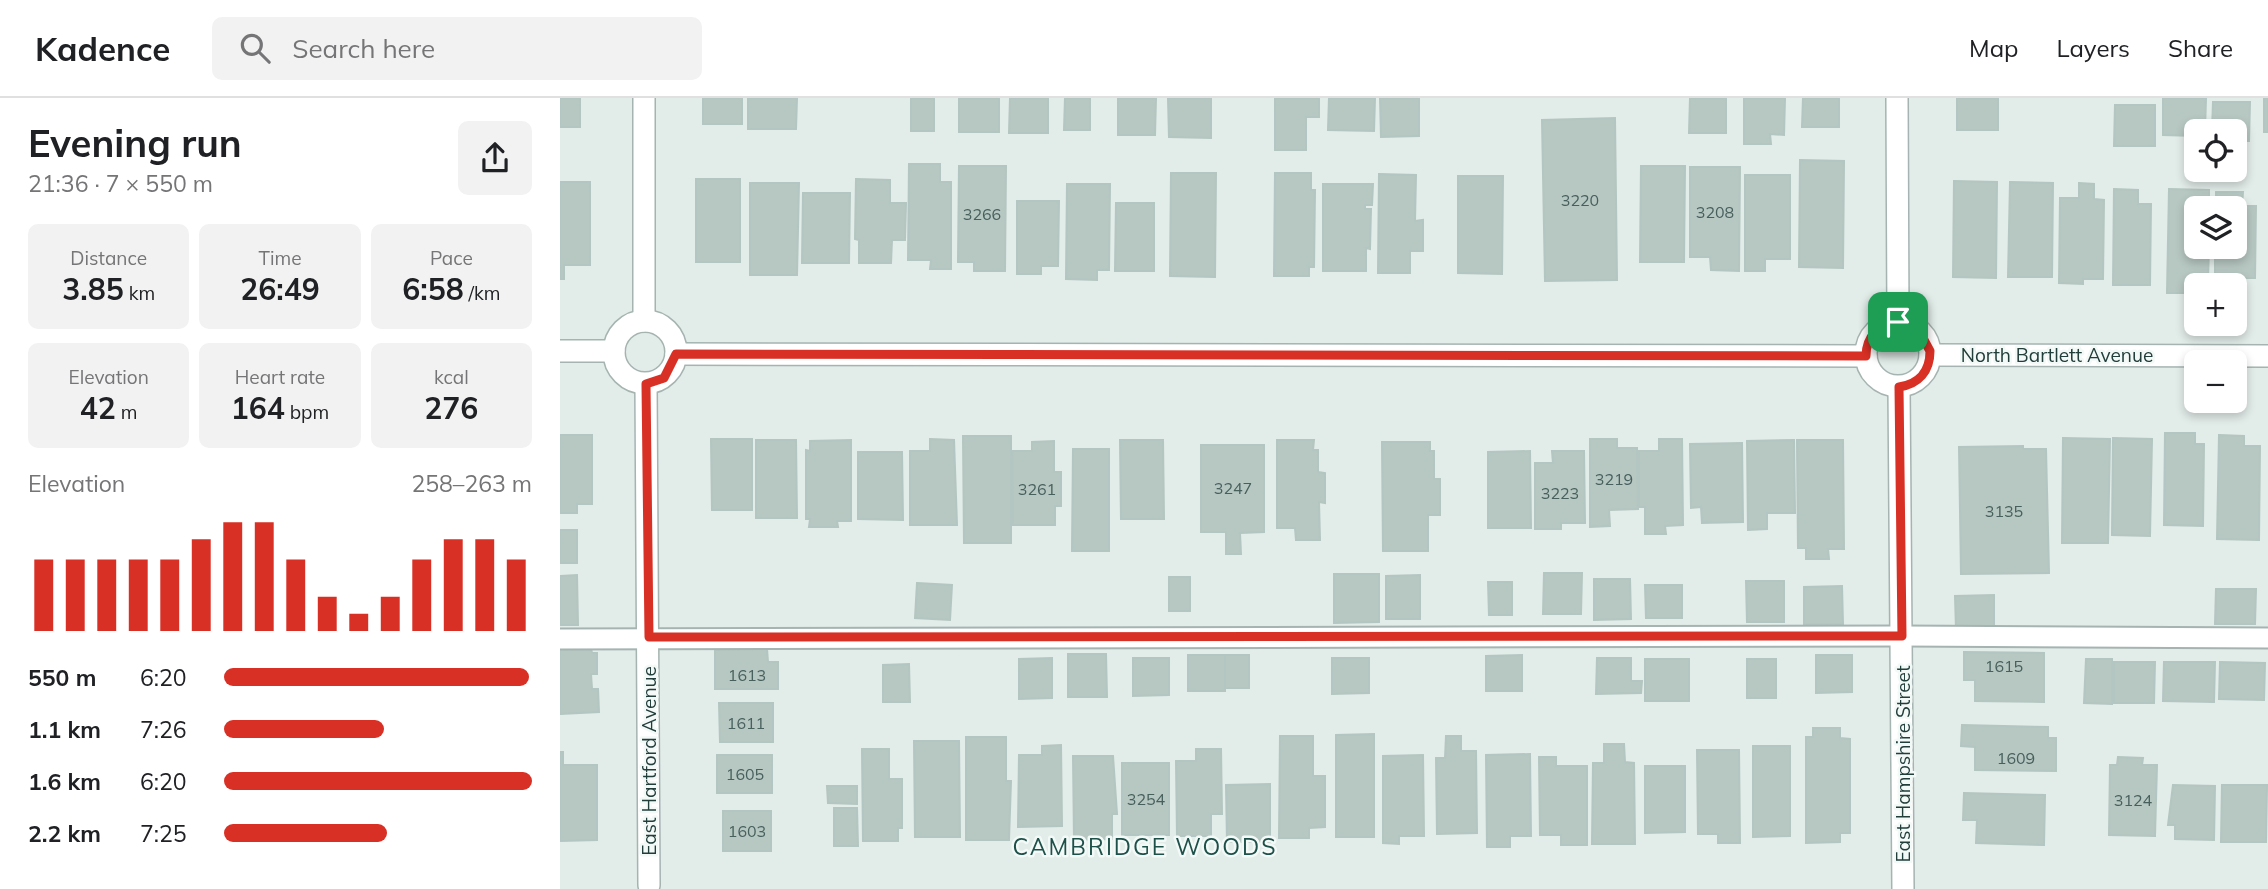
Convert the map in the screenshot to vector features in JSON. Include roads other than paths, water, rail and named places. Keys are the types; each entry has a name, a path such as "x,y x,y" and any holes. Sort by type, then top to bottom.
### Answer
{"street":[{"path":"644,98 644,321"},
{"path":"1896,98 1898,322"},
{"path":"644,321 660,325 667,331 676,354 664,378 646,384 627,378 615,361 614,351 623,330 644,321"},
{"path":"1898,322 1918,329 1928,342 1930,355 1923,376 1908,386 1899,387 1890,386 1875,378 1866,356 1867,344 1877,330 1898,322"},
{"path":"560,351 614,351"},
{"path":"676,354 1866,356"},
{"name":"North Bartlett Avenue","path":"1930,355 2268,356"},
{"name":"East Hartford Avenue","path":"646,384 649,888"},
{"name":"East Hampshire Street","path":"1899,387 1903,889"}],"lane":[{"path":"560,639 1902,636 2268,638"}],"district":[{"name":"CAMBRIDGE WOODS","path":"1145,847"}]}
